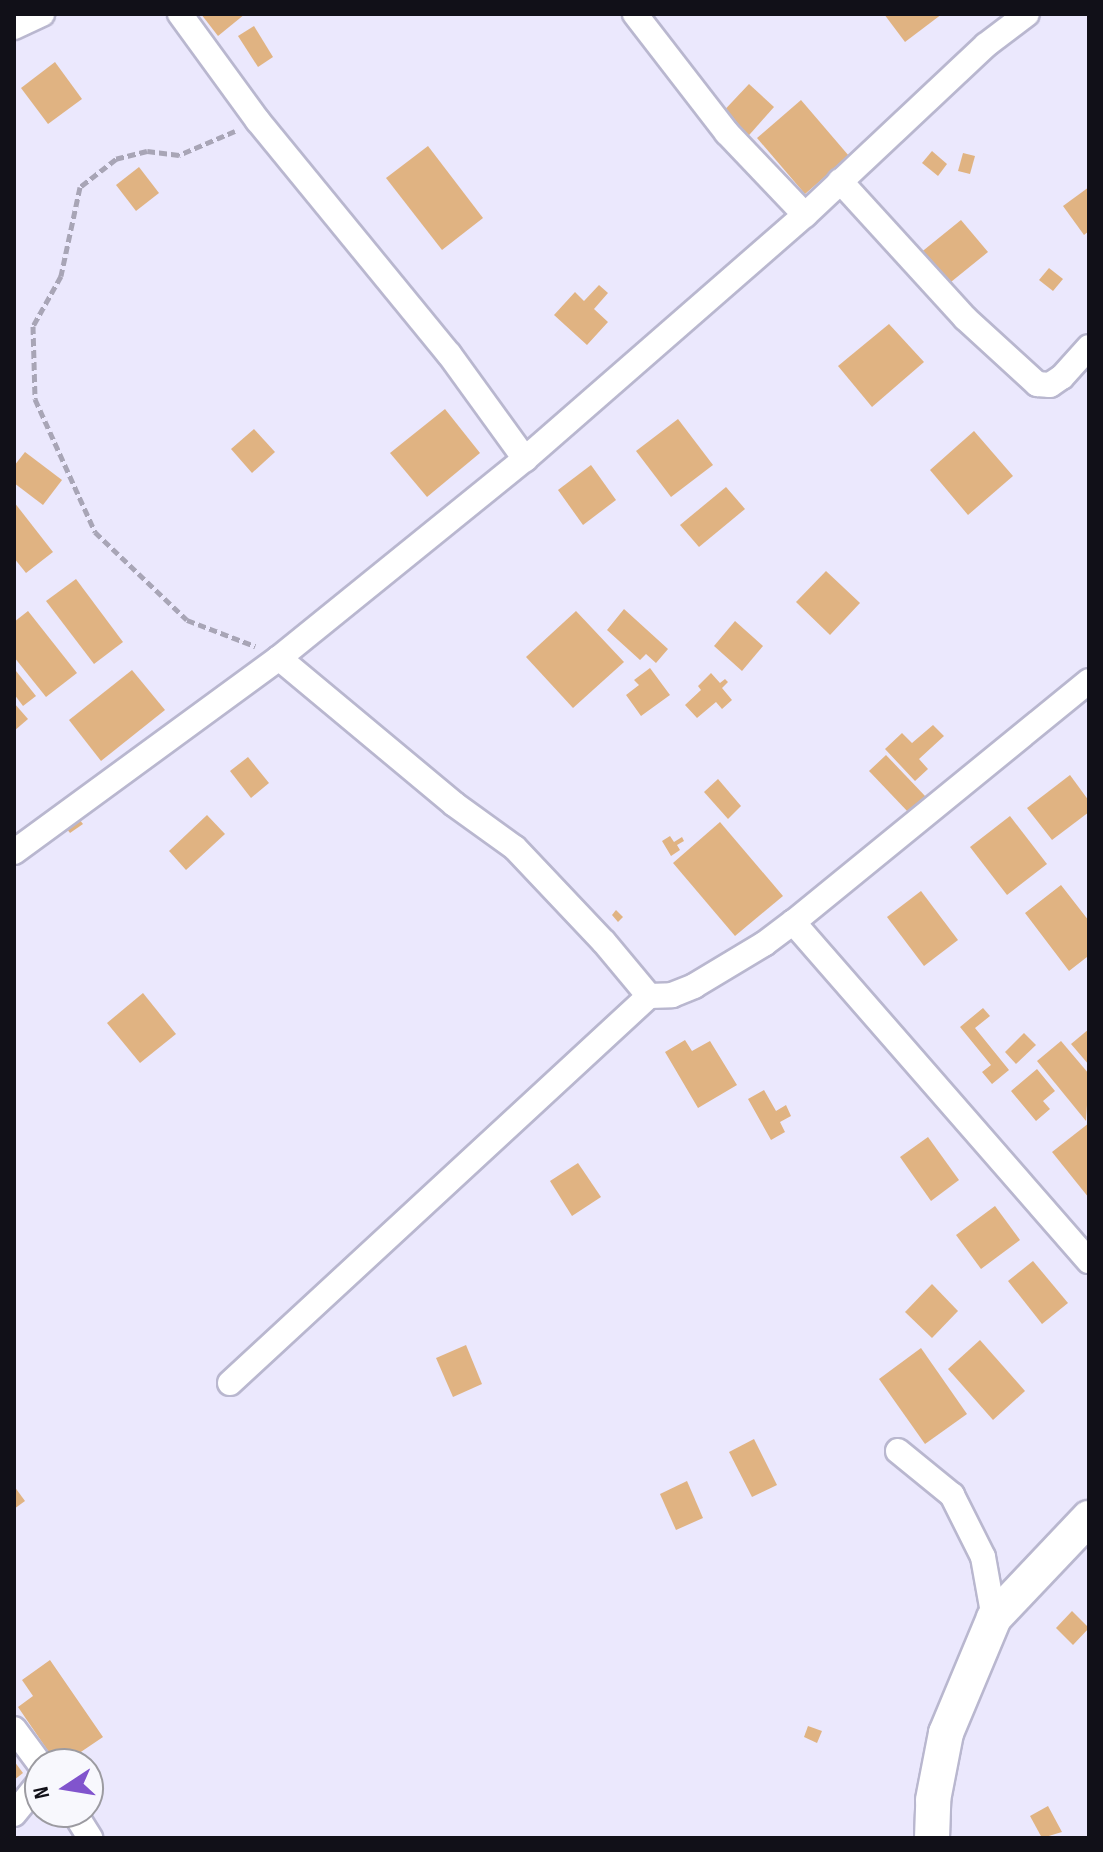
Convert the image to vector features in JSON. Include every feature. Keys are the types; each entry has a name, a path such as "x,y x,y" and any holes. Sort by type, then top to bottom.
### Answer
{"main road":[{"path":"932,1838 933,1800 946,1733 994,1618 1089,1518"}],"street":[{"path":"14,27 42,14"},
{"path":"180,14 258,121 449,354 525,459"},
{"path":"635,14 727,133 805,215"},
{"path":"14,852 279,658 525,459 805,215 986,45 1027,14"},
{"path":"840,181 965,318 1037,384 1050,385 1062,377 1089,347"},
{"path":"279,658 454,804 515,848 604,942 649,996"},
{"path":"230,1383 649,996 672,995 694,986 764,944 1089,681"},
{"path":"793,922 1089,1261"},
{"path":"898,1451 952,1495 963,1514 983,1557 994,1618"},
{"path":"14,1729 28,1748"}],"path":[{"path":"258,121 179,155 147,151 116,159 80,187 61,276 33,326 35,399 95,532 187,620 279,658"}],"building":[{"path":"201,14 245,14 218,36"},
{"path":"884,14 942,14 905,42"},
{"path":"254,26 273,57 258,67 238,36"},
{"path":"55,62 82,99 48,124 21,88"},
{"path":"749,84 774,107 743,142 717,118"},
{"path":"801,100 849,156 805,194 757,138"},
{"path":"428,146 483,218 442,250 386,178"},
{"path":"932,151 947,164 938,176 922,163"},
{"path":"963,153 975,156 970,174 958,171"},
{"path":"139,167 159,193 136,211 116,185"},
{"path":"1089,187 1089,231 1084,235 1063,206"},
{"path":"961,220 988,252 946,286 919,254"},
{"path":"1049,268 1063,279 1053,291 1039,280"},
{"path":"599,285 608,293 594,309 608,322 587,345 554,315 575,292 584,301"},
{"path":"889,324 924,362 872,407 838,366"},
{"path":"445,409 480,453 427,497 390,453"},
{"path":"678,419 713,465 671,497 636,451"},
{"path":"254,429 275,452 252,473 231,449"},
{"path":"974,431 1013,476 968,515 930,470"},
{"path":"25,452 62,480 43,505 14,483 14,466"},
{"path":"591,465 616,500 583,525 558,490"},
{"path":"726,487 745,509 699,547 680,525"},
{"path":"14,502 53,552 26,573 14,558"},
{"path":"826,571 860,603 830,635 796,602"},
{"path":"76,579 123,642 94,664 46,601"},
{"path":"624,609 668,649 656,663 646,654 640,660 607,630"},
{"path":"28,611 77,673 46,697 14,657 14,622"},
{"path":"576,611 624,662 573,708 526,657"},
{"path":"735,621 763,646 742,671 714,646"},
{"path":"650,668 670,695 641,716 626,695 639,685 634,680"},
{"path":"132,670 165,710 101,761 69,720"},
{"path":"16,671 36,696 23,706 14,694"},
{"path":"711,673 720,683 725,679 728,682 722,688 732,700 722,709 716,702 697,718 685,705 701,690 698,686"},
{"path":"14,703 28,719 14,731"},
{"path":"933,725 944,736 919,759 928,769 915,781 885,749 902,733 912,743"},
{"path":"886,755 926,797 909,813 869,771"},
{"path":"248,757 269,783 251,798 230,771"},
{"path":"1070,775 1089,801 1089,812 1052,840 1027,808"},
{"path":"718,779 741,806 728,819 704,792"},
{"path":"72,810 83,824 70,833 60,820"},
{"path":"207,815 225,834 186,870 169,851"},
{"path":"1010,816 1047,864 1007,895 970,847"},
{"path":"720,822 783,896 735,936 673,863"},
{"path":"670,836 674,842 682,837 684,841 677,845 680,850 671,856 662,841"},
{"path":"1061,885 1089,921 1089,960 1087,957 1069,971 1025,913"},
{"path":"921,891 958,940 924,966 887,917"},
{"path":"616,910 623,917 618,922 612,915"},
{"path":"143,993 176,1034 140,1063 107,1023"},
{"path":"983,1008 990,1016 975,1028 1009,1070 992,1084 982,1072 991,1065 960,1027"},
{"path":"1089,1029 1089,1065 1071,1044"},
{"path":"1024,1033 1036,1045 1016,1064 1005,1052"},
{"path":"685,1040 692,1051 710,1041 737,1085 698,1108 665,1052"},
{"path":"1061,1041 1089,1074 1086,1121 1037,1061"},
{"path":"1037,1069 1055,1091 1043,1101 1050,1109 1036,1121 1011,1091"},
{"path":"764,1090 776,1111 786,1105 791,1116 780,1122 785,1132 771,1140 748,1099"},
{"path":"1089,1123 1089,1198 1052,1152"},
{"path":"928,1137 959,1180 931,1201 900,1157"},
{"path":"578,1163 601,1197 572,1216 550,1181"},
{"path":"995,1206 1020,1240 981,1269 956,1235"},
{"path":"1033,1261 1068,1303 1042,1324 1008,1281"},
{"path":"932,1284 958,1311 932,1338 905,1312"},
{"path":"980,1340 1025,1391 993,1420 948,1369"},
{"path":"466,1345 482,1384 453,1397 436,1358"},
{"path":"921,1348 967,1414 925,1444 879,1379"},
{"path":"754,1439 777,1485 752,1497 729,1452"},
{"path":"687,1481 703,1518 676,1530 660,1494"},
{"path":"14,1486 25,1501 14,1509"},
{"path":"1072,1611 1089,1628 1073,1645 1056,1628"},
{"path":"50,1660 103,1737 87,1748 46,1748 18,1707 33,1696 22,1680"},
{"path":"808,1726 822,1731 817,1743 804,1737"},
{"path":"14,1761 23,1773 14,1780"},
{"path":"1048,1806 1062,1832 1042,1838 1030,1816"}]}
